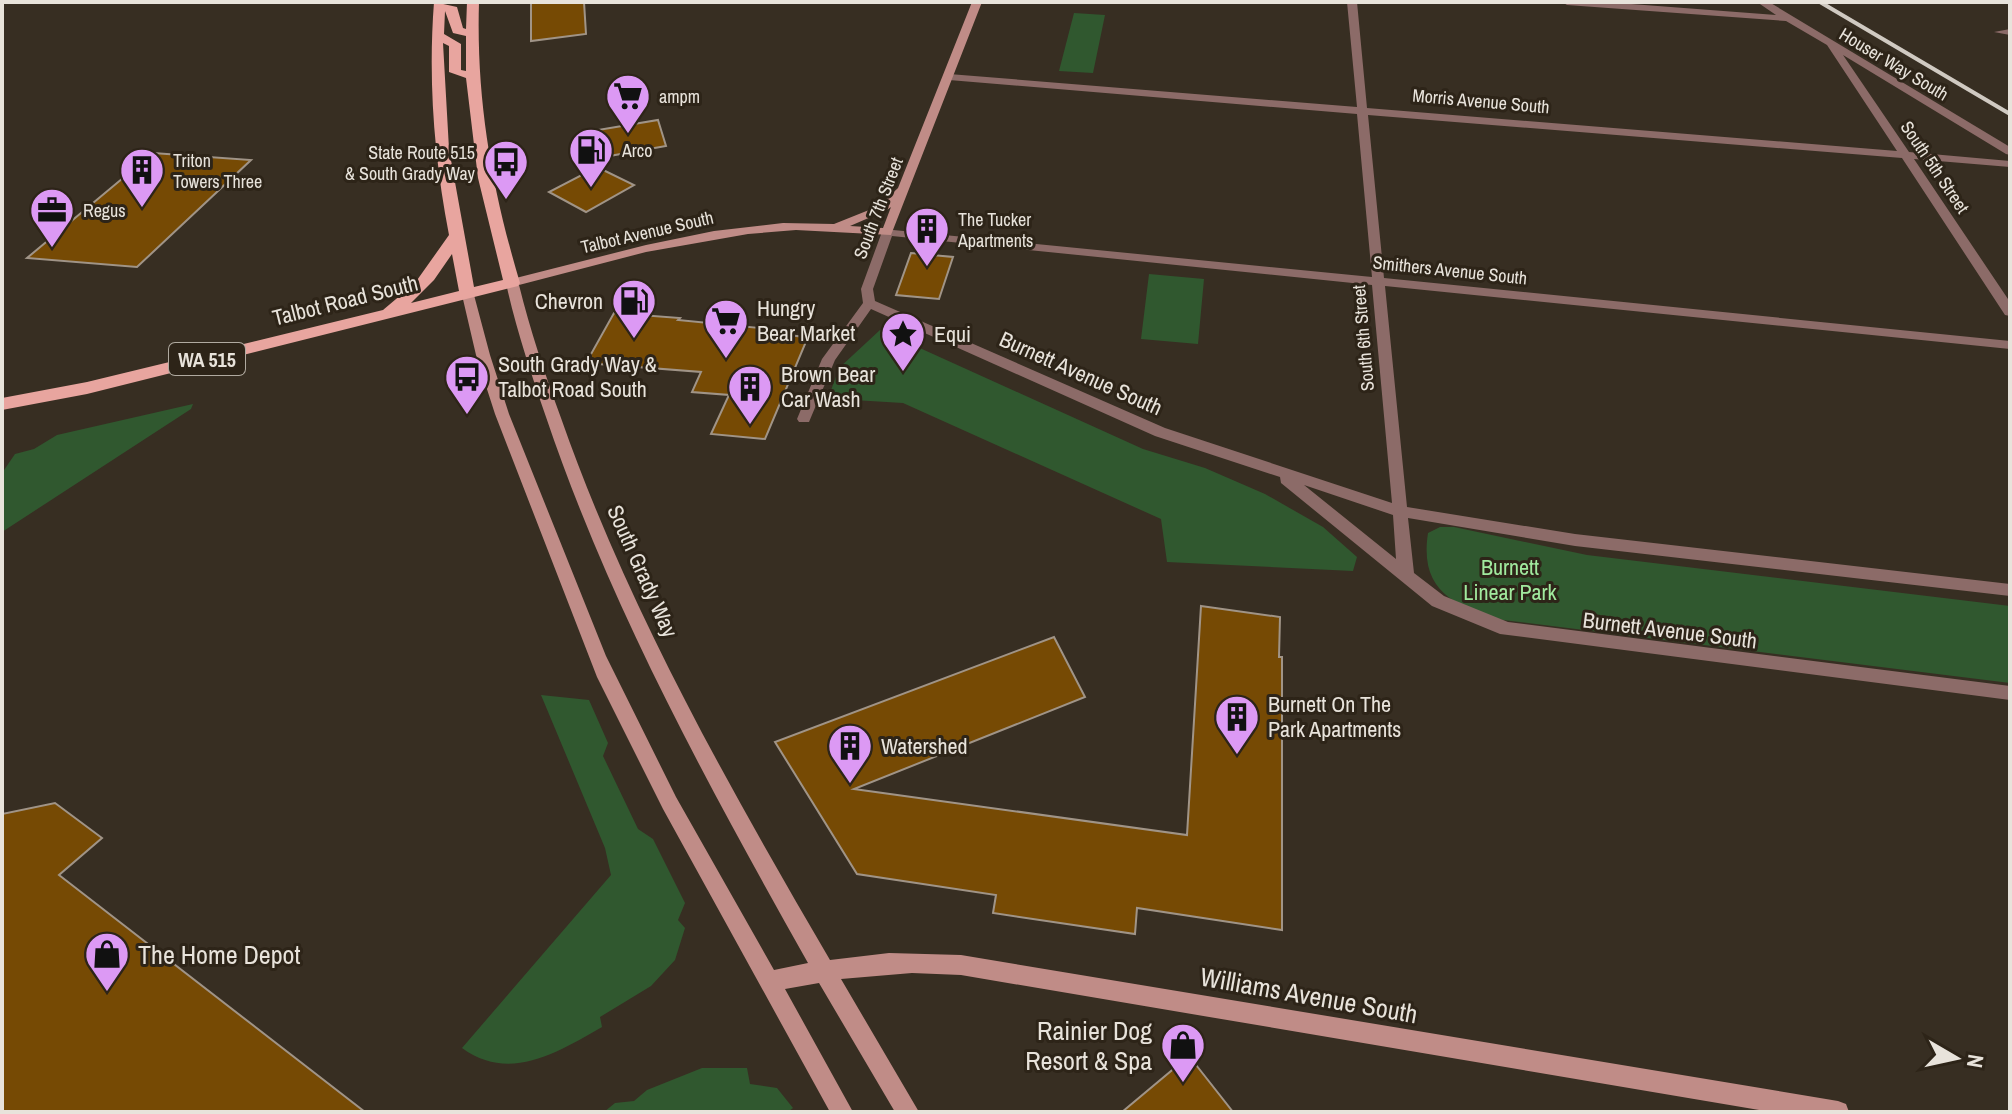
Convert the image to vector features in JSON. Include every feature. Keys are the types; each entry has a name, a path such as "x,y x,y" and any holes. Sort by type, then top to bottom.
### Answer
{"main road":[{"name":"South Grady Way","path":"473,2 472,76 458,146 456,235 480,349 508,433 615,697 709,876 771,981 842,1112"},
{"name":"South 7th Street","path":"887,232 977,2"},
{"name":"South Grady Way","path":"440,4 435,98 458,146 512,283 521,326 578,489 619,588 692,733 822,971 908,1112"},
{"path":"440,4 453,9 457,30 471,34"},
{"path":"437,36 455,44 455,72 472,76"},
{"path":"831,229 883,208 904,190"},
{"name":"Talbot Avenue South","path":"512,283 671,241 786,227 887,232"},
{"path":"376,318 415,292 456,235"},
{"name":"Talbot Road South","path":"2,404 87,388 512,283"},
{"name":"Williams Avenue South","path":"771,981 894,961 961,965 1838,1112"}],"street":[{"name":"South 6th Street","path":"1352,2 1406,575"},
{"path":"1567,2 1786,18"},
{"name":"Houser Way South","path":"1762,2 2010,152"},
{"name":"South 5th Street","path":"1830,43 2010,312"},
{"name":"Morris Avenue South","path":"949,77 2010,164"},
{"name":"Smithers Avenue South","path":"887,232 2010,345"},
{"name":"South 7th Street","path":"804,419 829,359 869,303 867,289 887,232"},
{"name":"Burnett Avenue South","path":"869,303 1160,432 1399,511 1575,540 2010,590"},
{"name":"Burnett Avenue South","path":"1279,473 1438,601 1506,629 2010,693"}],"green space":[{"path":"1074,13 1105,15 1093,73 1059,71"},
{"path":"1149,274 1204,279 1198,344 1141,339"},
{"path":"880,330 1143,449 1205,468 1265,494 1323,527 1357,557 1353,571 1167,562 1161,519 903,403 837,399 833,409 825,407 839,368"},
{"path":"193,404 191,409 2,532 2,473 15,454 34,449 57,435"},
{"name":"Burnett Linear Park","path":"1440,527 1454,527 1587,555 2010,606 2010,683 1503,620 1456,602 1435,583 1429,570 1428,533"},
{"path":"541,695 589,700 608,743 603,756 638,829 653,839 685,903 678,920 685,928 675,960 651,986 600,1017 602,1027 534,1060 498,1063 462,1048 611,875 605,848"},
{"path":"702,1068 747,1068 750,1084 777,1088 793,1108 788,1112 604,1112 615,1103 634,1101 647,1090"}],"building":[{"path":"531,2 584,2 586,34 531,41"},
{"name":"ampm","path":"658,120 666,146 598,158 592,131"},
{"name":"Triton Towers Three","path":"153,153 251,160 137,267 27,258"},
{"name":"Arco","path":"597,167 634,185 586,212 549,192"},
{"name":"The Tucker Apartments","path":"911,253 953,257 939,299 896,295"},
{"path":"614,313 680,318 678,320 760,328 758,333 808,337 765,439 711,434 729,395 692,392 701,372 586,363"},
{"name":"Watershed","path":"1201,606 1280,617 1282,930 1137,908 1135,934 993,913 996,895 857,874 775,742 1054,637 1085,697 854,789 1187,835"},
{"name":"The Home Depot","path":"55,803 102,838 59,875 365,1112 2,1112 2,814"},
{"name":"Rainier Dog Resort & Spa","path":"1189,1056 1233,1112 1122,1112"}],"railway":[{"path":"1820,2 2010,114"}],"place":[{"name":"ampm","path":"628,135"},
{"name":"Arco","path":"591,189"},
{"name":"State Route 515 & South Grady Way","path":"506,201"},
{"name":"Triton Towers Three","path":"142,209"},
{"name":"Regus","path":"52,249"},
{"name":"The Tucker Apartments","path":"927,268"},
{"name":"Chevron","path":"634,340"},
{"name":"Hungry Bear Market","path":"726,360"},
{"name":"Equi","path":"903,373"},
{"name":"South Grady Way & Talbot Road South","path":"467,416"},
{"name":"Brown Bear Car Wash","path":"750,426"},
{"name":"Burnett On The Park Apartments","path":"1237,756"},
{"name":"Watershed","path":"850,785"},
{"name":"The Home Depot","path":"107,993"},
{"name":"Rainier Dog Resort & Spa","path":"1183,1084"}]}
